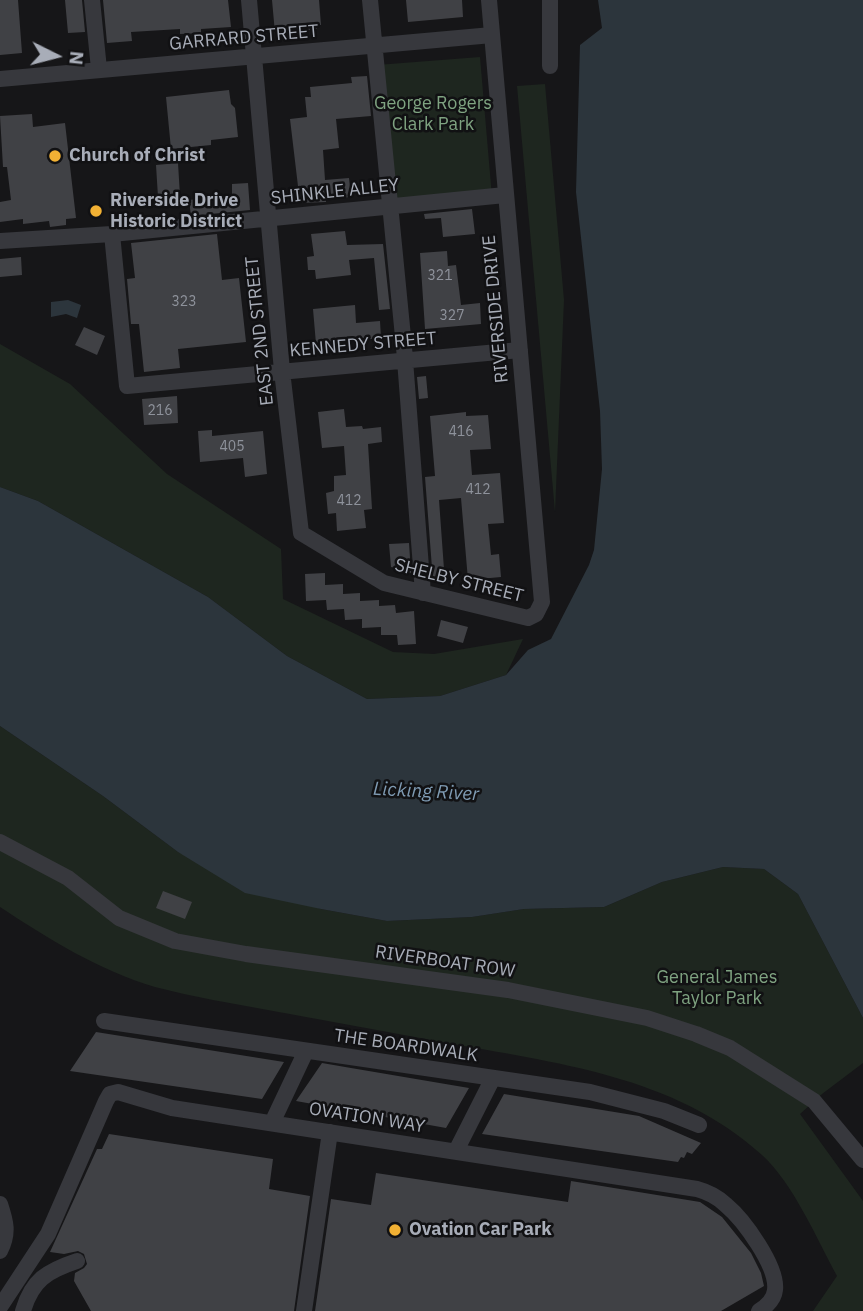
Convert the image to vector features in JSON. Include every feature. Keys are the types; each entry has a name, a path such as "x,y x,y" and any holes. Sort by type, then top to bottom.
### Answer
{"street":[{"path":"92,0 99,69"},
{"name":"EAST 2ND STREET","path":"249,0 282,371 301,533"},
{"path":"370,0 405,360 423,593"},
{"name":"RIVERSIDE DRIVE","path":"489,0 542,602 536,614"},
{"path":"550,0 550,66"},
{"name":"GARRARD STREET","path":"0,79 492,35"},
{"name":"SHINKLE ALLEY","path":"0,241 112,234 505,195"},
{"name":"KENNEDY STREET","path":"112,234 127,386 520,350"},
{"name":"SHELBY STREET","path":"301,533 384,583 528,618 536,614"},
{"name":"RIVERBOAT ROW","path":"0,842 68,878 119,918 174,941 246,954 508,990 647,1018 696,1034 730,1048 814,1101 863,1160"},
{"name":"THE BOARDWALK","path":"104,1021 590,1092 664,1111 699,1125"},
{"path":"272,1124 306,1051"},
{"path":"456,1152 493,1078"},
{"path":"97,1149 121,1092"},
{"path":"0,1307 48,1234 106,1101 110,1094 121,1092"},
{"name":"OVATION WAY","path":"121,1092 172,1108 709,1192 739,1217 771,1268 775,1294 772,1301 759,1311"},
{"path":"304,1311 330,1132"},
{"path":"0,1203 7,1237 0,1251"},
{"path":"23,1311 28,1294 39,1280 52,1269 77,1261"}],"green space":[{"name":"George Rogers Clark Park","path":"480,57 492,197 391,206 377,65"},
{"path":"545,84 564,300 555,512 517,86"},
{"path":"0,344 70,384 167,474 281,549 283,599 393,652 434,654 523,639 506,675 440,696 367,699 287,656 208,597 38,501 0,487"},
{"name":"General James Taylor Park","path":"0,726 103,796 178,852 321,909 387,921 472,917 524,909 604,907 662,882 723,867 764,869 798,894 863,1018 863,1063 800,1114 863,1201 863,1311 813,1311 837,1276 794,1196 762,1155 728,1128 691,1107 611,1076 570,1066 155,987 94,963 0,907"}],"water":[{"name":"Licking River","path":"598,0 863,0 863,1018 798,894 764,869 723,867 662,882 604,907 524,909 472,917 387,921 321,909 245,893 178,852 103,796 0,726 0,487 38,501 208,597 287,656 367,699 440,696 506,675 528,650 551,639 594,550 602,469 600,411 576,192 580,45 602,28"},
{"path":"68,300 81,305 77,318 66,314 51,317 51,302"}],"building":[{"path":"0,0 18,0 22,53 0,55"},
{"path":"65,0 82,0 85,32 68,33"},
{"path":"103,0 228,0 231,27 201,29 201,33 180,34 180,29 131,32 132,41 107,43"},
{"path":"272,0 319,0 321,25 316,25 317,29 275,33"},
{"path":"406,0 462,0 463,17 408,22"},
{"path":"367,76 371,116 336,119 339,148 323,150 325,180 349,178 351,197 300,203 290,119 307,117 305,97 311,97 310,87 352,83 351,77"},
{"path":"229,90 231,104 235,108 238,137 211,140 211,145 171,149 166,97"},
{"path":"32,114 33,127 65,123 76,218 66,219 66,225 50,227 49,221 23,224 23,219 0,222 0,202 11,200 7,167 3,167 0,116"},
{"path":"178,163 180,196 158,197 156,165"},
{"path":"248,183 250,210 191,216 189,200 232,195 232,184"},
{"path":"472,209 475,234 443,237 441,218 425,219 424,214"},
{"path":"345,231 347,245 383,244 390,309 379,310 374,258 349,260 351,275 316,279 315,270 308,270 307,257 314,256 311,234"},
{"path":"217,234 222,280 239,278 246,342 178,349 180,368 144,372 139,324 131,324 127,279 135,278 131,243"},
{"path":"447,251 448,266 456,265 461,305 480,303 481,324 425,329 420,253"},
{"path":"21,257 22,275 0,277 0,259"},
{"path":"355,305 356,323 380,321 381,338 351,341 346,346 336,347 331,343 316,344 313,309"},
{"path":"84,327 105,336 97,355 75,345"},
{"path":"426,376 428,398 419,399 417,377"},
{"path":"177,396 178,423 144,425 142,399"},
{"path":"344,409 346,427 381,427 382,442 368,444 372,509 364,510 366,528 337,531 336,513 328,514 326,493 334,491 334,476 346,475 344,446 322,448 318,412"},
{"path":"466,412 466,416 488,415 491,449 470,450 472,475 500,473 504,523 488,524 491,555 499,554 501,577 468,580 461,498 439,500 445,583 433,581 425,477 435,476 430,416"},
{"path":"212,430 212,436 263,431 267,474 245,477 243,458 200,462 198,431"},
{"path":"409,543 411,573 391,567 389,544"},
{"path":"325,573 325,585 343,584 343,594 360,593 360,601 379,600 379,606 395,605 396,613 414,611 416,644 398,645 397,635 381,635 381,627 362,628 362,619 345,620 344,609 327,610 326,600 306,601 305,574"},
{"path":"441,620 468,627 463,643 437,636"},
{"path":"163,891 192,902 185,919 156,908"},
{"path":"96,1032 284,1062 262,1099 70,1071"},
{"path":"322,1063 469,1088 446,1128 296,1101"},
{"path":"504,1094 639,1116 701,1143 692,1154 687,1152 678,1162 482,1134"},
{"path":"109,1134 273,1159 269,1189 310,1196 294,1311 91,1311 74,1281 75,1273 87,1264 84,1254 78,1251 64,1254 50,1252 97,1149 102,1149"},
{"path":"376,1173 568,1202 571,1181 700,1202 722,1217 751,1253 764,1286 721,1311 315,1311 331,1199 371,1205"}],"place":[{"name":"Church of Christ","path":"55,156"},
{"name":"Riverside Drive Historic District","path":"96,211"},
{"name":"Ovation Car Park","path":"395,1230"}]}
